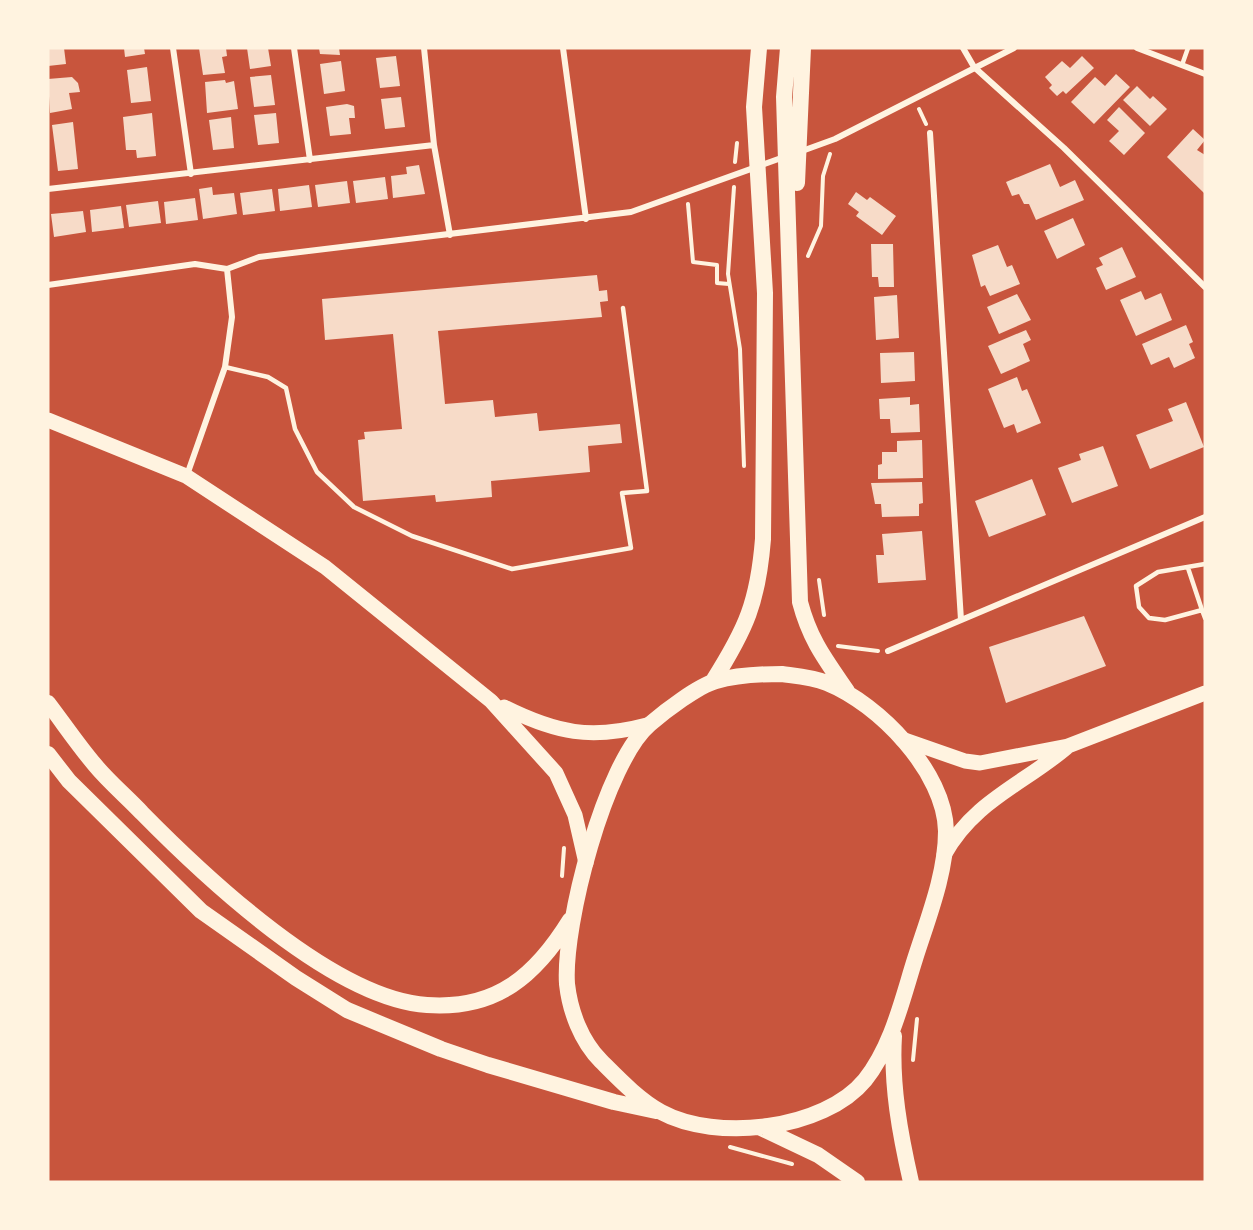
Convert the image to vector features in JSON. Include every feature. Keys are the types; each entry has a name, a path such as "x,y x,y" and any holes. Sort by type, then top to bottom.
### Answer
{"highway":[{"path":"713,681 740,638 750,615 761,572 765,293 754,107 759,48"},
{"path":"788,48 784,97 800,602 808,631 849,694"},
{"path":"794,393 800,368 798,147 803,48"},
{"path":"48,754 69,781 201,911 296,978 347,1010 488,1065 614,1102 661,1112 712,1127 759,1127 814,1116 863,1082 884,1050 896,1017 932,908 944,856 946,830 944,811 929,775 902,739 877,713 849,694 811,678 782,674 747,675 713,681 647,725 623,757 586,863 574,914 567,983 573,1014 591,1051 625,1085 661,1112"},
{"path":"48,703 95,766 189,861 236,901 314,958 390,998 428,1005 446,1005 483,998 502,991 521,980 547,956 574,914"},
{"path":"896,1017 893,1061 895,1098 911,1182"},
{"path":"759,1127 818,1155 857,1182"}],"main road":[{"path":"48,420 186,476 325,567 491,701 556,772 575,815 586,863"},
{"path":"902,739 965,761 980,763 1068,746 1205,693"},
{"path":"491,701 537,723 558,730 606,734 647,725"},
{"path":"944,856 953,839 982,807 1029,773 1046,765 1068,746"}],"street":[{"path":"173,48 191,174"},
{"path":"294,48 310,160"},
{"path":"424,48 434,145 450,235"},
{"path":"563,48 586,219"},
{"path":"963,48 974,68 1064,148 1205,287"},
{"path":"48,285 195,264 227,269 259,257 631,212 835,139 1014,48"},
{"path":"1137,48 1205,74"},
{"path":"930,133 961,620"},
{"path":"48,189 434,145"},
{"path":"186,476 225,367 232,317 227,269"},
{"path":"888,651 1205,517"}],"lane":[{"path":"1182,65 1188,48"},
{"path":"225,367 268,376 286,388 295,429 317,472 354,507 412,536 512,569 631,548 622,493 647,491 623,308"},
{"path":"1202,610 1165,620 1149,618 1139,606 1136,586 1158,572 1205,564"},
{"path":"1188,568 1205,618"}],"path":[{"path":"914,99 930,133"},
{"path":"806,259 822,226 824,176 835,139"},
{"path":"686,193 693,262 717,265 717,283 729,284"},
{"path":"728,274 740,349 745,474"},
{"path":"838,655 832,645 851,650 888,651"},
{"path":"561,884 564,842"},
{"path":"913,1064 917,1017"},
{"path":"754,1153 798,1166"}],"building":[{"path":"48,48 64,48 66,64 48,66"},
{"path":"124,48 144,48 145,54 125,57"},
{"path":"199,48 226,48 227,56 222,57 225,73 203,75"},
{"path":"247,48 268,48 271,66 250,69"},
{"path":"319,48 339,48 340,55 320,54"},
{"path":"396,56 400,86 380,88 376,58"},
{"path":"1082,56 1094,68 1066,94 1063,91 1057,96 1049,88 1052,85 1045,77 1062,61 1070,68"},
{"path":"341,61 345,91 324,94 320,64"},
{"path":"147,67 151,101 131,103 127,70"},
{"path":"1116,74 1130,87 1094,124 1071,102 1095,77 1105,86"},
{"path":"271,75 275,105 254,107 250,77"},
{"path":"72,77 78,83 80,92 69,93 72,109 50,113 48,79"},
{"path":"225,80 226,83 234,81 238,109 207,113 205,82"},
{"path":"1137,86 1150,99 1153,96 1167,109 1150,126 1123,100"},
{"path":"401,97 405,127 385,129 381,99"},
{"path":"347,104 354,106 355,118 349,118 351,134 330,136 326,107"},
{"path":"1119,107 1145,133 1124,155 1109,141 1119,131 1107,120"},
{"path":"152,113 156,156 137,158 136,150 126,150 123,117"},
{"path":"276,113 279,143 258,145 254,115"},
{"path":"231,117 234,148 213,150 209,120"},
{"path":"73,122 78,169 58,171 52,125"},
{"path":"1193,129 1205,140 1197,150 1205,155 1205,194 1167,157"},
{"path":"1050,164 1060,187 1075,180 1084,200 1036,220 1029,204 1024,204 1019,194 1012,196 1006,182"},
{"path":"419,165 425,194 393,198 391,176 407,174 406,167"},
{"path":"385,177 388,199 356,203 353,181"},
{"path":"347,181 350,203 318,207 315,185"},
{"path":"309,185 312,207 280,211 278,189"},
{"path":"212,187 213,195 234,193 237,214 203,219 199,189"},
{"path":"272,189 275,211 243,215 240,193"},
{"path":"856,192 867,200 870,197 896,216 882,235 856,216 859,212 848,204"},
{"path":"195,198 198,220 166,224 164,202"},
{"path":"158,201 161,223 129,227 126,205"},
{"path":"121,206 124,228 92,232 90,210"},
{"path":"83,211 86,232 54,237 51,214"},
{"path":"1073,218 1085,245 1057,259 1044,231"},
{"path":"871,244 893,244 894,287 879,287 878,277 872,277"},
{"path":"998,245 1007,267 1012,265 1020,284 990,296 985,285 981,287 972,255"},
{"path":"1122,247 1136,277 1106,290 1096,268 1103,265 1099,258"},
{"path":"597,275 599,291 607,290 608,301 600,302 602,317 438,331 445,404 493,400 495,417 537,413 539,431 620,424 622,443 588,446 590,472 491,481 492,497 436,502 435,495 363,501 358,440 365,439 364,432 402,429 393,334 325,340 322,299"},
{"path":"1141,291 1145,300 1161,293 1172,320 1136,336 1120,300"},
{"path":"1017,294 1031,320 999,334 987,307"},
{"path":"897,295 899,338 876,340 874,297"},
{"path":"1186,325 1193,342 1189,344 1195,358 1174,368 1169,357 1151,365 1142,344"},
{"path":"1026,330 1031,340 1023,344 1030,361 1001,374 988,346"},
{"path":"914,352 915,381 881,383 880,353"},
{"path":"1017,377 1022,391 1027,389 1041,423 1017,433 1014,424 1004,428 988,389"},
{"path":"910,397 910,405 919,404 920,432 891,433 890,419 880,419 879,399"},
{"path":"1186,402 1204,447 1150,469 1136,435 1173,421 1168,409"},
{"path":"922,440 923,478 878,479 878,465 882,464 882,452 897,452 897,441"},
{"path":"1103,446 1118,486 1072,503 1058,468 1081,460 1079,454"},
{"path":"1032,479 1046,515 989,537 975,501"},
{"path":"922,482 923,503 919,504 919,516 882,517 881,504 875,504 871,483"},
{"path":"922,531 926,580 878,583 876,555 884,555 882,534"},
{"path":"1084,616 1106,666 1006,703 989,647"}]}
